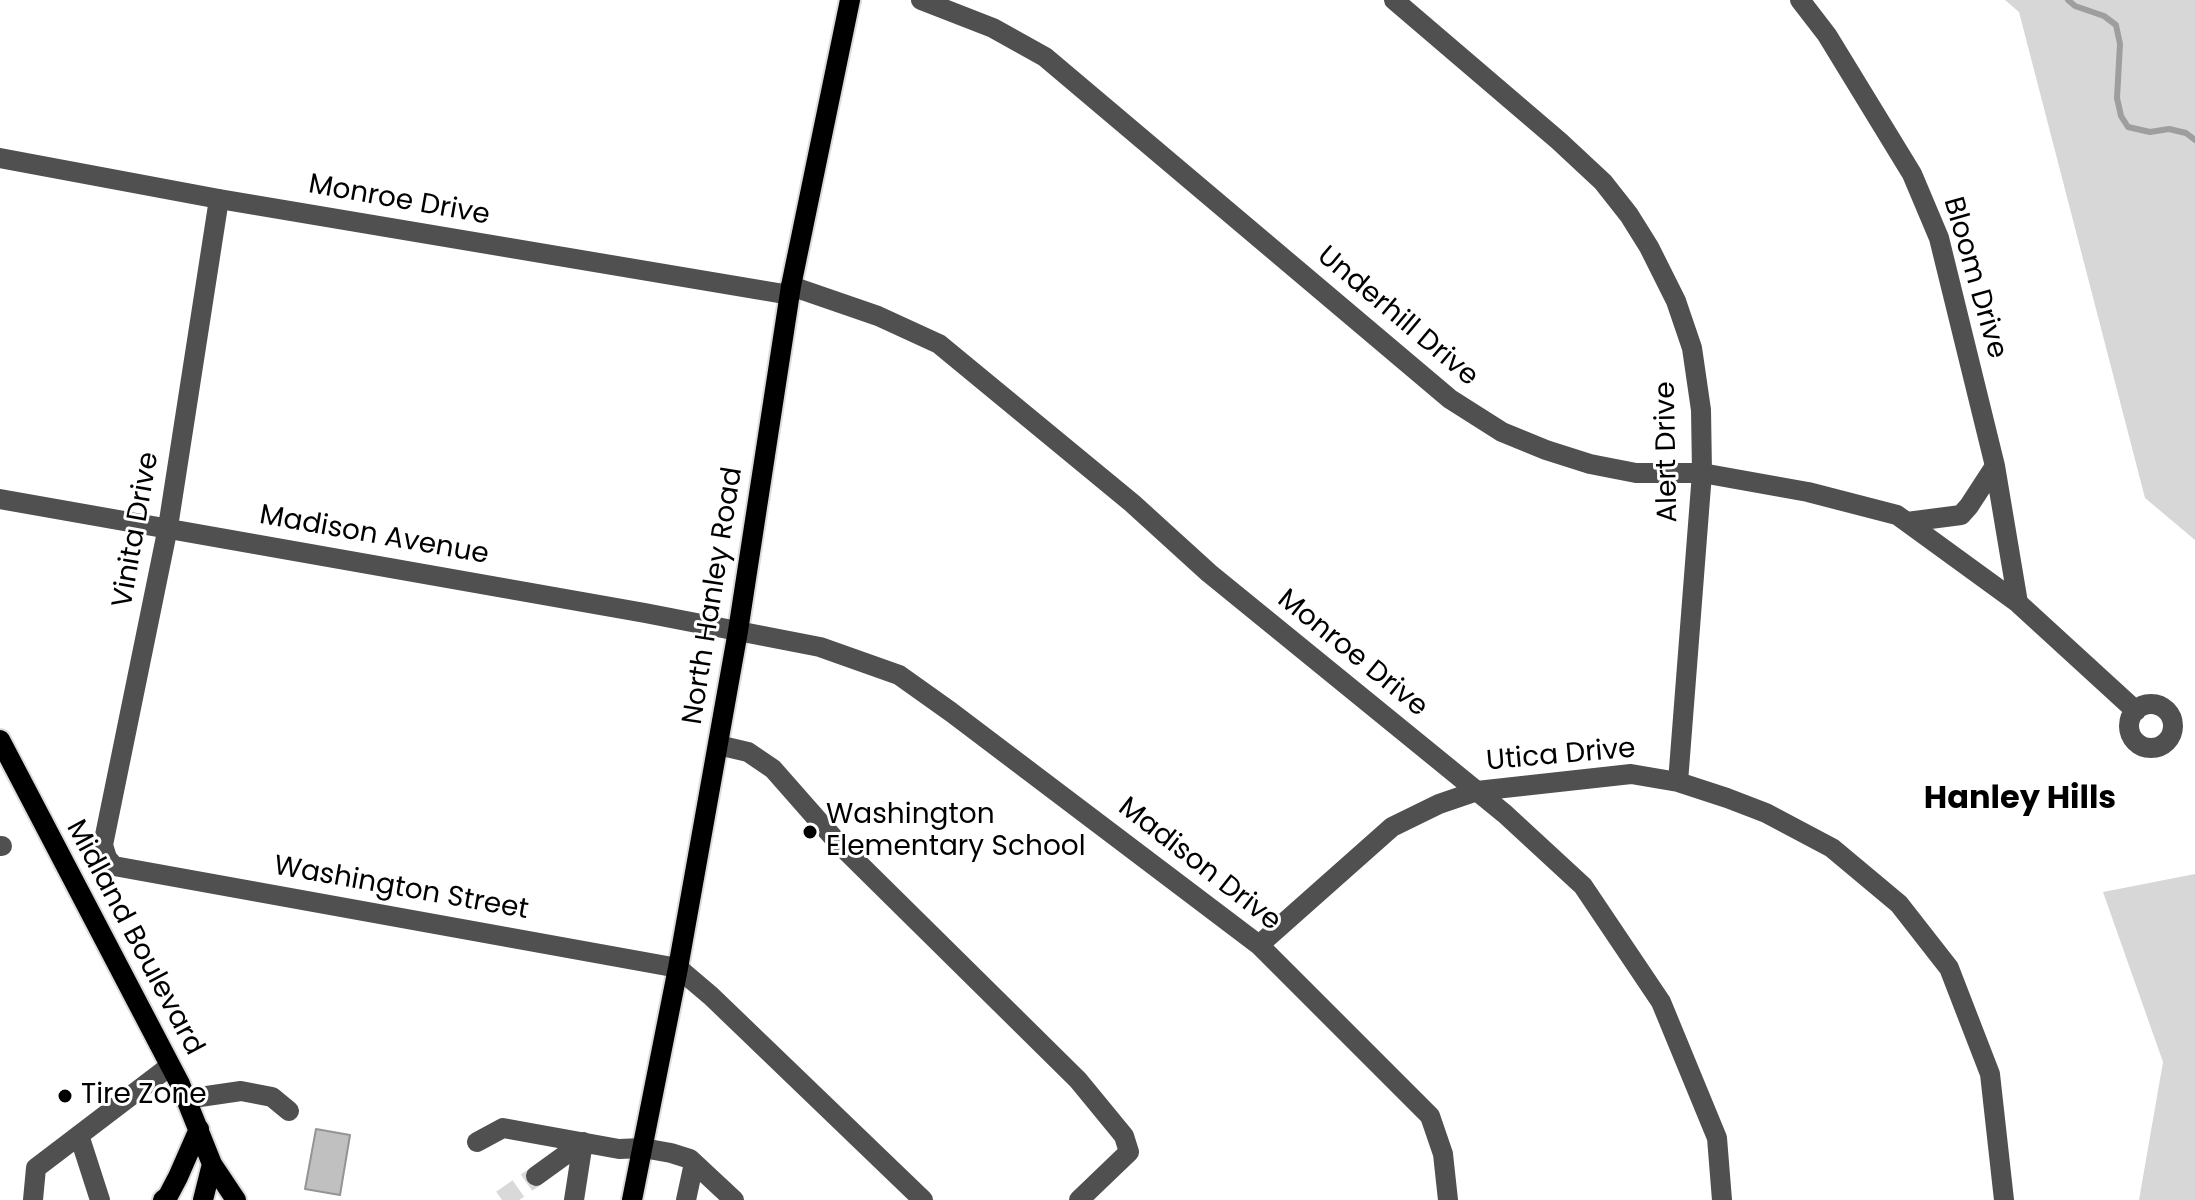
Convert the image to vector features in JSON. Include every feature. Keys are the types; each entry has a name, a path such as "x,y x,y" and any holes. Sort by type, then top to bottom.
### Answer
{"main road":[{"name":"North Hanley Road","path":"632,1199 678,968 738,631 790,290 850,0"},
{"name":"Midland Boulevard","path":"0,740 170,1066 212,1164 236,1196"},
{"path":"163,1200 178,1177 199,1129"},
{"path":"203,1200 212,1164"}],"street":[{"name":"Underhill Drive","path":"921,0 993,28 1045,57 1450,399 1502,432 1590,464 1636,473 1702,473 1808,492 1897,515 2018,603 2136,711"},
{"name":"Alert Drive","path":"1394,0 1603,182 1649,247 1676,301 1692,348 1701,410 1702,473 1678,782"},
{"name":"Bloom Drive","path":"1800,0 1827,35 1905,161 1939,238 1995,466 2018,603"},
{"name":"Monroe Drive","path":"0,158 219,199 790,290 878,316 939,344 1132,503 1209,573 1477,791 1583,886 1661,1002 1717,1138 1722,1200"},
{"name":"Vinita Drive","path":"114,866 107,858 103,845 168,527 219,199"},
{"name":"Underhill Drive","path":"1907,522 1961,515 1995,466"},
{"name":"Madison Avenue","path":"0,499 738,631"},
{"name":"Madison Drive","path":"738,631 820,647 899,675 1259,945 1430,1116 1443,1154 1448,1200"},
{"path":"718,745 748,752 773,769 839,844 1078,1080 1124,1136 1129,1152 1079,1200"},
{"name":"Utica Drive","path":"1259,945 1392,827 1439,804 1477,791 1631,774 1678,782 1766,813 1832,848 1899,904 1949,968 1990,1074 2004,1200"},
{"name":"Washington Street","path":"114,866 678,968"},
{"path":"678,968 923,1200"},
{"path":"33,1200 36,1168 170,1066"},
{"path":"186,1099 241,1091 272,1097 289,1111"},
{"path":"477,1142 503,1128 619,1149 643,1148 671,1153 690,1159 734,1200"},
{"path":"79,1135 100,1200"},
{"path":"536,1176 583,1142"},
{"path":"570,1197 583,1142"},
{"path":"686,1200 694,1163"}],"shaded area":[{"path":"2005,0 2195,0 2195,540 2145,498 2019,12"},
{"path":"2195,874 2195,1200 2139,1200 2163,1062 2103,892"}],"building":[{"path":"316,1129 350,1135 340,1195 305,1189"}],"waterway":[{"path":"2068,0 2075,6 2104,16 2116,25 2120,44 2117,98 2121,116 2128,127 2150,132 2169,129 2186,133 2195,140"}],"tunnel":[{"path":"502,1200 536,1176"}],"place":[{"name":"Washington Elementary School","path":"810,832"},
{"name":"Tire Zone","path":"65,1096"}],"district":[{"name":"Hanley Hills","path":"2020,800"}]}
